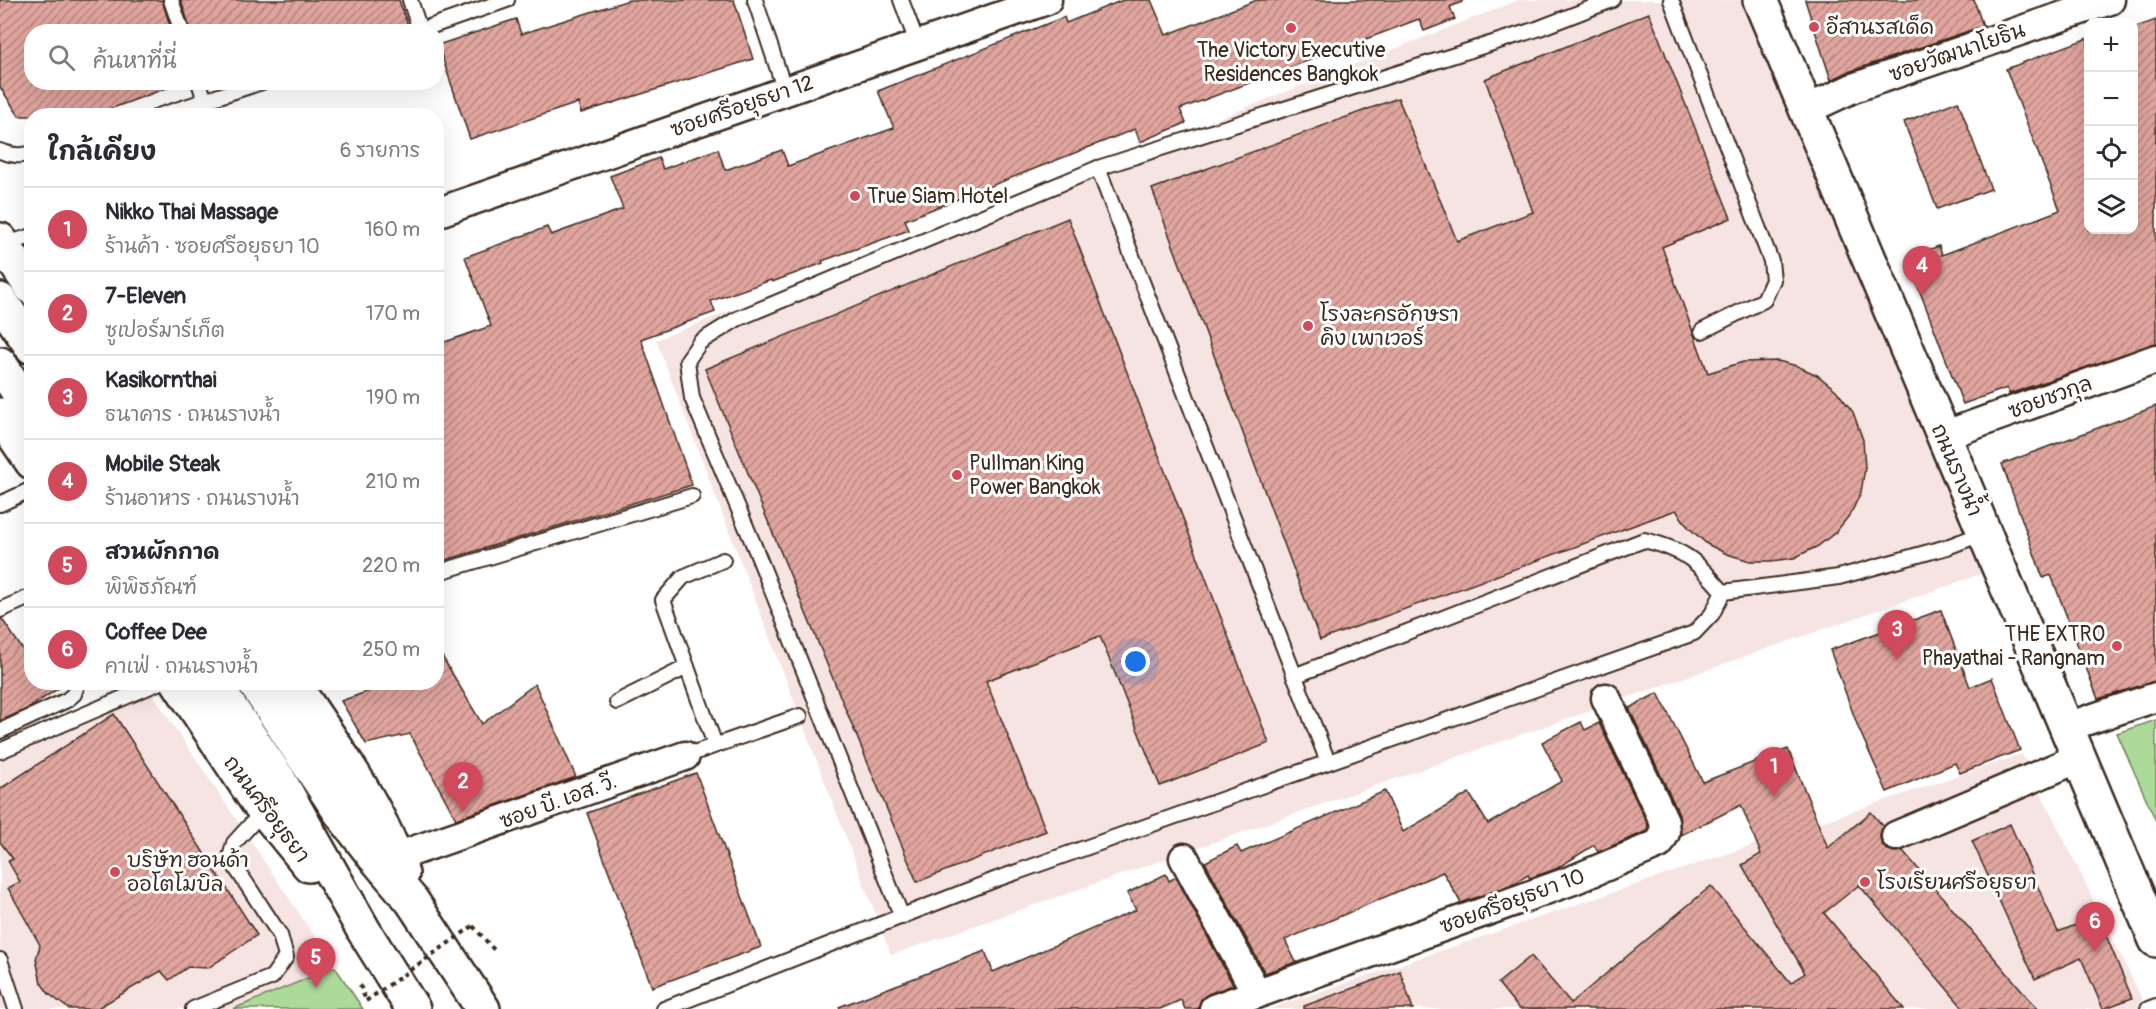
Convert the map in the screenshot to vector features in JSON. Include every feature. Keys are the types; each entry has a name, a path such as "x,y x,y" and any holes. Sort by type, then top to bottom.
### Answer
{"main road":[{"name":"ถนนรางน้ำ","path":"1760,0 2156,940"},
{"path":"12,241 24,269"},
{"path":"0,300 24,335"},
{"path":"0,364 24,401"},
{"path":"0,415 24,450"},
{"name":"ถนนศรีอยุธยา","path":"183,690 264,810 364,931"},
{"name":"ถนนศรีอยุธยา","path":"218,690 279,780 364,931 413,1009"},
{"path":"259,690 340,812 412,901 483,1009"},
{"path":"297,690 343,758 374,812 396,857 412,901"}],"street":[{"name":"ซอยศรีอยุธยา 12","path":"444,210 1046,0"},
{"name":"ซอยวัฒนาโยธิน","path":"1806,110 1853,88 2110,0"},
{"name":"ซอยชวกุล","path":"1943,436 2156,359"},
{"path":"2067,727 2156,697"},
{"name":"ซอยศรีอยุธยา 10","path":"1214,1009 1573,880 1659,844 1665,833 1664,821 1606,699"},
{"name":"ซอย บี. เอส. วี.","path":"396,857 685,756"},
{"path":"1896,836 2079,758"},
{"path":"1184,858 1257,994"}],"lane":[{"path":"171,0 179,24"},
{"path":"410,0 416,24"},
{"path":"438,24 507,0"},
{"path":"755,0 785,91"},
{"path":"901,0 918,45"},
{"path":"902,917 755,548 692,398 687,361 700,342 737,319 1098,168 1537,28 1612,0"},
{"path":"1671,0 1771,261 1773,280 1764,300 1702,331"},
{"path":"202,90 206,101"},
{"path":"184,108 238,90"},
{"path":"0,151 24,156"},
{"path":"1098,168 1328,762"},
{"path":"0,504 24,493"},
{"path":"444,571 692,496"},
{"path":"1723,592 1839,577 1947,547 1984,533"},
{"path":"1294,676 1644,540 1670,546 1690,557 1723,592"},
{"path":"715,745 663,600 683,576 723,560"},
{"path":"664,1009 997,879 1694,633 1712,614 1723,592"},
{"path":"0,610 24,600"},
{"path":"617,702 687,667"},
{"path":"0,730 67,700 75,690"},
{"path":"0,751 141,690"},
{"path":"685,756 800,716"},
{"path":"193,1009 272,977 286,957 280,935 236,868 231,855 234,843 264,810"},
{"path":"0,960 16,1009"},
{"path":"2148,1009 2156,1006"}],"path":[{"path":"366,1001 473,926 495,951"}],"shaded area":[{"path":"1519,0 1743,0 1984,573 891,955 656,340"},
{"path":"115,690 150,690 335,967 233,1009 0,1009 0,747"},
{"name":"โรงเรียนศรีอยุธยา","path":"2022,754 2147,1009 1269,1009"}],"green space":[{"path":"2156,720 2156,821 2117,733"},
{"path":"335,967 363,1009 233,1009"}],"building":[{"path":"0,0 162,0 170,24 24,24 24,90 161,90 113,108 24,108 24,116 19,116 0,87"},
{"path":"181,0 399,0 407,24 188,24"},
{"path":"629,0 734,0 753,59 581,113 578,103 470,139 444,63 444,43 516,19 521,34"},
{"path":"1123,0 1151,0 1166,35 1257,0 1462,0 1450,7 1455,19 1424,31 1419,19 1180,109 1186,123 1140,142 1135,129 905,220 909,230 822,261 823,263 772,282 771,280 711,301 715,312 641,339 692,485 444,561 444,342 491,326 465,257 547,227 551,235 623,209 610,176 659,158 663,169 718,149 725,170 782,150 788,166 894,128 878,91 1064,17 1066,23"},
{"path":"1805,0 1974,0 1983,26 1848,72 1831,80"},
{"path":"1649,13 1731,218 1662,247 1708,373 1743,362 1778,361 1817,375 1836,390 1853,412 1863,440 1865,468 1861,492 1851,513 1836,532 1818,546 1794,558 1750,561 1727,554 1707,544 1688,527 1676,510 1320,640 1152,189 1398,98 1457,241 1533,212 1485,79"},
{"path":"2156,20 2156,343 2009,394 2007,388 1963,404 1907,258 1939,246 1942,255 2060,210 2006,69 2084,40 2084,234 2138,234 2138,26"},
{"path":"1958,101 1991,189 1937,209 1904,122"},
{"name":"Pullman King Power Bangkok","path":"1068,218 1269,743 1160,786 1100,636 986,681 1046,831 917,882 705,369"},
{"path":"2156,406 2156,681 2098,699 2051,575 2043,578 2002,464"},
{"path":"1941,610 1970,687 1992,678 2020,750 1960,773 1955,763 1887,792 1858,727 1830,650"},
{"path":"0,619 2,619 24,651 24,690 56,690 27,709 0,721"},
{"path":"444,660 482,724 535,684 576,777 456,819 410,734 366,744 341,701 372,690 444,690"},
{"path":"1658,693 1703,782 1788,749 1828,848 1871,812 1883,826 1880,835 1881,843 1886,849 1895,852 1903,851 2038,1009 1964,1009 1859,885 1824,913 1904,1009 1519,1009 1498,983 1531,956 1571,1003 1711,886 1791,983 1805,973 1742,865 1761,854 1741,805 1681,835 1679,814 1629,708"},
{"name":"บริษัท ฮอนด้า ออโตโมบิล","path":"114,714 257,935 208,968 188,967 169,980 161,971 96,1009 69,1009 49,994 41,983 36,959 40,945 8,888 20,882 8,861 13,859 0,842 0,789"},
{"path":"1581,722 1585,730 1599,723 1648,825 1647,831 1598,852 1594,845 1556,869 1530,878 1528,875 1511,885 1461,903 1443,872 1285,940 1296,962 1265,973 1205,862 1237,846 1241,853 1385,791 1403,832 1469,793 1488,824 1562,781 1542,742"},
{"path":"696,773 761,947 652,987 587,813"},
{"path":"2010,824 2058,932 2098,916 2132,998 2103,1009 2081,958 2035,979 1972,841"},
{"path":"1166,874 1169,881 1176,877 1233,985 1208,994 1201,999 1198,1009 1185,1009 1181,1000 1160,1009 840,1009 839,1007 985,951 993,972 1136,910 1127,893"},
{"path":"1400,971 1413,1009 1304,1009 1304,1006"}],"place":[{"name":"อีสานรสเด็ด","path":"1814,27"},
{"name":"The Victory Executive Residences Bangkok","path":"1291,28"},
{"name":"True Siam Hotel","path":"855,196"},
{"name":"Mobile Steak","path":"1922,296"},
{"name":"โรงละครอักษรา คิง เพาเวอร์","path":"1308,326"},
{"name":"Pullman King Power Bangkok","path":"957,475"},
{"name":"THE EXTRO Phayathai - Rangnam","path":"2117,646"},
{"name":"Kasikornthai","path":"1897,660"},
{"name":"Nikko Thai Massage","path":"1774,797"},
{"name":"7-Eleven","path":"463,812"},
{"name":"บริษัท ฮอนด้า ออโตโมบิล","path":"115,872"},
{"name":"โรงเรียนศรีอยุธยา","path":"1865,882"},
{"name":"Coffee Dee","path":"2095,952"},
{"name":"สวนผักกาด","path":"316,988"}]}
